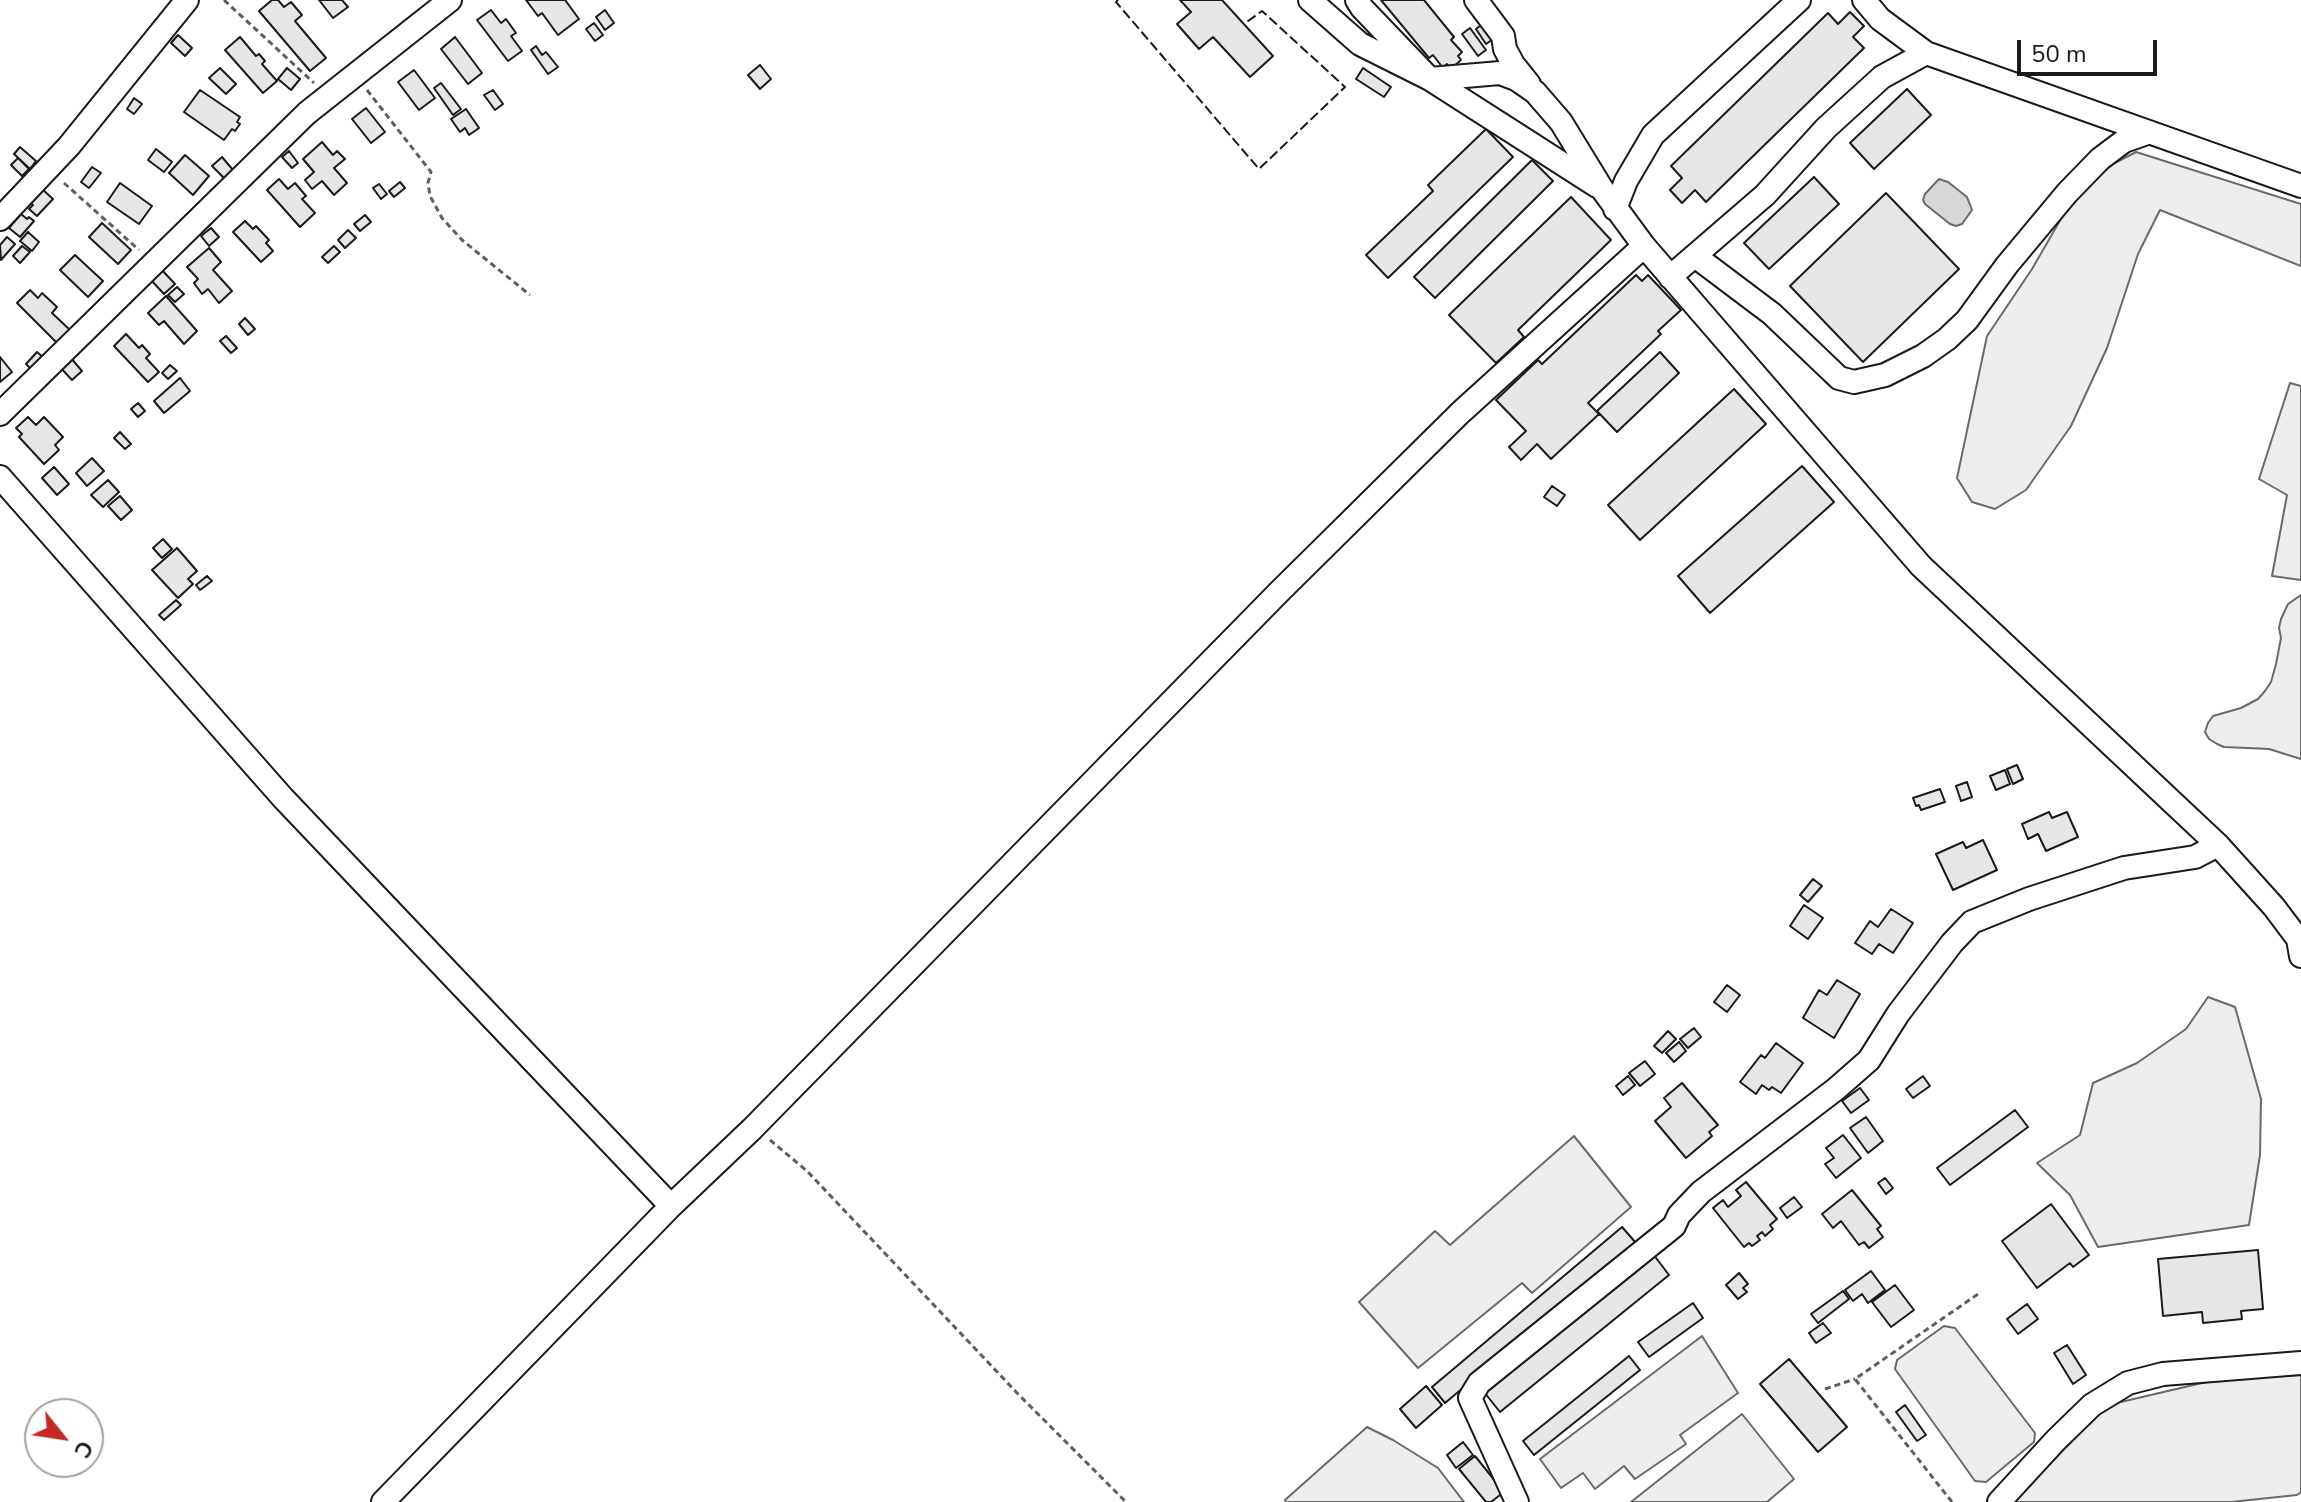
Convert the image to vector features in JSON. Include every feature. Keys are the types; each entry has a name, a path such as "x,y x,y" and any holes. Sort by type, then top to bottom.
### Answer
{"street":[{"path":"0,219 95,114 187,0"},
{"path":"0,414 307,113 450,0"},
{"path":"1310,0 1360,44 1430,79 1602,189"},
{"path":"1357,0 1430,79"},
{"path":"1476,0 1503,36 1505,49 1513,64 1561,122 1615,209 1670,277 1921,566 2218,845 2290,928 2298,939 2301,956"},
{"path":"1615,209 1626,181 1653,135 1799,0"},
{"path":"1864,0 1880,19 1926,53 2301,186"},
{"path":"1670,277 1765,195 1826,128 1882,77 1926,53"},
{"path":"1430,79 1500,73 1535,92"},
{"path":"1695,256 1772,314 1839,378 1854,382 1885,375 1923,356 1947,339 1967,320 2007,265 2067,193 2100,159 2124,141 2147,133"},
{"path":"383,1502 671,1206 752,1129 1414,457 1644,246"},
{"path":"0,477 283,798 671,1206"},
{"path":"1517,1502 1470,1398 1479,1383 1674,1226 1679,1215 1701,1192 1836,1089 1869,1060 1898,1014 1952,943 1972,922 2029,899 2124,868 2195,857 2218,845"},
{"path":"1999,1502 2092,1405 2128,1383 2163,1374 2301,1363"}],"path":[{"path":"224,0 328,96"},
{"path":"355,74 431,172 428,183 430,196 442,218 462,240 530,295"},
{"path":"47,168 154,263"},
{"path":"752,1129 778,1145 807,1171 1019,1395 1126,1502"},
{"path":"1825,1389 1855,1379 1981,1292"},
{"path":"1855,1379 1952,1502"}],"shaded area":[{"path":"2136,152 2301,204 2301,266 2160,210 2138,254 2107,348 2071,426 2026,490 1995,509 1972,502 1957,478 1987,336 2032,269 2084,179"},
{"path":"1939,179 1967,197 1972,210 1962,224 1950,224 1925,204 1925,194"},
{"path":"2290,383 2301,386 2301,580 2272,576 2287,495 2259,479"},
{"path":"2301,595 2301,759 2269,749 2217,744 2205,732 2208,723 2213,716 2241,708 2258,699 2265,691 2276,664 2281,619 2288,604"},
{"path":"2208,997 2235,1007 2261,1099 2260,1155 2249,1225 2098,1247 2070,1195 2037,1163 2080,1135 2093,1083 2137,1063 2186,1029"},
{"path":"1574,1136 1631,1207 1532,1293 1522,1283 1418,1368 1359,1302 1435,1231 1450,1245"},
{"path":"1944,1326 1955,1328 2035,1433 2034,1442 1986,1482 1975,1481 1895,1369 1897,1360"},
{"path":"1702,1336 1738,1393 1680,1435 1686,1444 1635,1479 1624,1466 1595,1489 1583,1473 1561,1488 1540,1459"},
{"path":"2301,1375 2301,1492 2297,1495 2231,1502 2012,1502 2108,1405 2219,1379"},
{"path":"1742,1414 1794,1479 1767,1502 1631,1502"},
{"path":"1367,1427 1438,1468 1464,1502 1286,1502"}],"building":[{"path":"272,0 278,0 284,7 291,2 302,15 295,21 326,58 310,71 259,11"},
{"path":"319,0 342,0 348,7 333,18"},
{"path":"526,0 565,0 579,19 558,35 542,13 538,16"},
{"path":"1180,0 1222,0 1273,56 1250,77 1213,37 1199,49 1177,24 1191,12"},
{"path":"1381,0 1424,0 1454,37 1451,40 1462,52 1458,56 1461,60 1451,69 1447,64 1443,68 1433,55 1429,58"},
{"path":"491,10 501,23 506,19 516,33 511,36 522,51 508,61 477,20"},
{"path":"605,10 614,23 605,30 596,17"},
{"path":"1850,12 1864,26 1853,37 1864,48 1706,202 1695,190 1682,203 1670,190 1682,178 1671,166 1828,13 1838,24"},
{"path":"1485,22 1496,37 1486,44 1476,29"},
{"path":"594,23 603,35 595,41 586,29"},
{"path":"1470,28 1486,50 1478,56 1462,34"},
{"path":"178,35 192,48 185,56 171,43"},
{"path":"240,37 256,56 259,54 265,61 262,64 277,81 263,93 225,50"},
{"path":"455,37 482,73 468,84 441,49"},
{"path":"536,46 542,55 546,52 558,67 548,74 531,50"},
{"path":"760,65 771,79 760,89 748,75"},
{"path":"220,68 236,84 226,94 209,78"},
{"path":"287,68 300,79 291,90 278,79"},
{"path":"1363,68 1391,87 1384,97 1356,79"},
{"path":"414,70 435,98 419,110 398,82"},
{"path":"441,83 461,109 453,115 434,88"},
{"path":"1907,89 1931,115 1874,169 1850,143"},
{"path":"200,90 240,117 237,122 240,124 224,140 184,112"},
{"path":"493,90 503,104 495,110 484,95"},
{"path":"134,98 142,104 134,114 127,109"},
{"path":"366,108 385,132 371,143 352,119"},
{"path":"466,109 479,128 469,135 465,128 460,132 451,119"},
{"path":"1486,129 1513,157 1388,278 1366,255 1433,191 1428,185"},
{"path":"322,142 333,155 337,151 345,159 334,168 347,183 334,195 322,181 312,189 305,180 314,172 303,159"},
{"path":"20,147 36,161 30,169 14,154"},
{"path":"156,149 172,162 164,172 148,160"},
{"path":"289,151 298,163 292,168 282,157"},
{"path":"185,155 209,176 193,195 169,173"},
{"path":"222,157 233,170 224,178 212,166"},
{"path":"18,158 29,169 22,176 11,165"},
{"path":"1532,160 1553,181 1435,298 1414,277"},
{"path":"92,167 101,173 89,188 81,182"},
{"path":"1814,177 1839,204 1769,269 1744,243"},
{"path":"279,179 288,189 295,183 306,196 302,199 315,213 300,227 267,190"},
{"path":"400,182 405,188 394,197 389,191"},
{"path":"120,183 152,206 139,224 107,202"},
{"path":"379,184 387,194 381,199 373,188"},
{"path":"41,188 53,199 37,216 29,209 33,205 28,201"},
{"path":"1886,193 1959,269 1863,362 1790,286"},
{"path":"1571,197 1611,240 1518,330 1524,337 1496,363 1449,315"},
{"path":"21,214 34,221 20,237 9,228"},
{"path":"365,215 371,222 360,231 354,224"},
{"path":"245,221 253,229 256,226 269,240 266,243 273,251 261,262 233,232"},
{"path":"102,223 131,250 118,264 89,237"},
{"path":"211,228 219,237 209,246 201,236"},
{"path":"348,230 356,238 345,248 338,240"},
{"path":"28,232 39,242 32,251 20,241"},
{"path":"7,237 15,244 1,260 0,245"},
{"path":"22,246 30,252 20,263 13,256"},
{"path":"334,246 340,252 328,263 322,257"},
{"path":"209,248 221,262 213,270 232,291 219,303 208,289 202,294 194,283 198,279 187,267"},
{"path":"75,255 103,281 88,297 60,270"},
{"path":"161,269 175,284 164,294 150,279"},
{"path":"1636,275 1642,281 1648,275 1681,310 1658,331 1661,334 1588,403 1599,414 1551,459 1537,444 1521,460 1509,447 1526,431 1496,400 1538,360 1542,364"},
{"path":"177,287 184,294 175,302 168,295"},
{"path":"30,290 38,298 42,293 57,307 52,313 70,330 57,343 17,303"},
{"path":"166,296 197,331 184,344 164,321 159,325 148,313"},
{"path":"245,318 255,329 248,335 239,324"},
{"path":"126,334 139,348 142,345 150,354 146,358 159,372 148,382 114,346"},
{"path":"226,336 237,348 231,353 220,341"},
{"path":"37,352 44,358 32,370 26,364"},
{"path":"1660,352 1679,373 1617,432 1597,411"},
{"path":"0,357 12,372 0,382"},
{"path":"70,357 82,371 72,380 59,366"},
{"path":"170,365 177,371 168,379 162,373"},
{"path":"180,378 190,391 164,413 154,401"},
{"path":"1734,389 1766,424 1640,540 1608,505"},
{"path":"138,403 145,411 138,417 131,409"},
{"path":"28,417 36,425 44,417 63,437 55,445 59,450 44,464 19,437 22,434 16,428"},
{"path":"120,432 131,444 125,449 114,438"},
{"path":"92,458 104,471 87,486 76,473"},
{"path":"1802,466 1834,502 1710,613 1678,576"},
{"path":"54,467 69,484 57,495 42,478"},
{"path":"108,480 119,492 103,507 91,495"},
{"path":"1552,486 1565,495 1557,506 1544,497"},
{"path":"120,496 132,510 121,520 108,506"},
{"path":"163,539 172,549 162,558 153,548"},
{"path":"177,548 197,571 188,579 193,584 178,598 152,570"},
{"path":"207,576 212,581 200,590 196,585"},
{"path":"176,600 181,605 164,620 159,615"},
{"path":"2017,765 2023,779 2013,784 2007,769"},
{"path":"2005,770 2010,784 1996,790 1990,776"},
{"path":"1967,782 1972,797 1961,801 1956,786"},
{"path":"1940,789 1945,802 1921,810 1919,805 1916,806 1913,798"},
{"path":"2049,812 2052,818 2067,812 2078,837 2046,851 2038,834 2028,839 2022,824"},
{"path":"1983,840 1997,870 1953,890 1936,854 1963,842 1966,848"},
{"path":"1813,879 1822,886 1808,902 1800,895"},
{"path":"1804,905 1823,918 1808,939 1790,926"},
{"path":"1891,909 1913,923 1893,953 1879,944 1872,954 1855,943 1870,921 1878,927"},
{"path":"1837,980 1860,994 1834,1038 1803,1018 1819,990 1827,995"},
{"path":"1727,985 1740,995 1727,1012 1714,1002"},
{"path":"1694,1028 1701,1037 1688,1048 1680,1039"},
{"path":"1668,1031 1676,1039 1662,1053 1654,1046"},
{"path":"1679,1042 1686,1051 1674,1062 1666,1053"},
{"path":"1776,1043 1803,1063 1781,1093 1762,1085 1756,1094 1740,1082 1761,1055 1765,1058"},
{"path":"1645,1061 1655,1074 1640,1086 1629,1073"},
{"path":"1628,1076 1635,1085 1623,1095 1616,1086"},
{"path":"1923,1076 1930,1086 1913,1098 1906,1089"},
{"path":"1682,1083 1718,1125 1709,1132 1712,1136 1686,1158 1655,1121 1671,1107 1664,1098"},
{"path":"1860,1088 1869,1100 1851,1113 1842,1101"},
{"path":"2015,1110 2028,1127 1950,1185 1937,1168"},
{"path":"1866,1117 1883,1141 1868,1153 1850,1128"},
{"path":"1843,1135 1861,1158 1836,1178 1825,1164 1834,1158 1826,1148"},
{"path":"1885,1178 1893,1188 1886,1194 1878,1183"},
{"path":"1746,1182 1777,1219 1770,1225 1773,1229 1765,1236 1762,1232 1757,1236 1760,1240 1744,1247 1713,1208 1723,1200 1728,1207 1741,1196 1736,1190"},
{"path":"1852,1190 1881,1226 1877,1229 1883,1237 1869,1248 1864,1242 1859,1245 1841,1221 1833,1228 1822,1214"},
{"path":"1794,1197 1802,1207 1787,1218 1780,1208"},
{"path":"2051,1204 2089,1255 2073,1267 2070,1263 2037,1288 2002,1241"},
{"path":"1622,1227 1636,1243 1445,1403 1432,1387"},
{"path":"2258,1250 2263,1309 2241,1311 2242,1319 2203,1323 2202,1312 2163,1316 2158,1259"},
{"path":"1653,1254 1669,1275 1500,1412 1484,1392"},
{"path":"1871,1271 1885,1290 1868,1303 1862,1294 1853,1301 1845,1290"},
{"path":"1739,1273 1748,1284 1743,1288 1747,1292 1738,1299 1726,1285"},
{"path":"1895,1285 1914,1310 1891,1327 1872,1302"},
{"path":"1843,1291 1849,1299 1818,1323 1811,1314"},
{"path":"1693,1303 1703,1318 1649,1357 1638,1342"},
{"path":"2027,1304 2038,1319 2018,1334 2007,1319"},
{"path":"1823,1323 1831,1333 1816,1343 1809,1333"},
{"path":"2067,1345 2086,1375 2073,1384 2054,1353"},
{"path":"1629,1356 1640,1370 1534,1455 1523,1441"},
{"path":"1789,1359 1847,1427 1818,1452 1760,1384"},
{"path":"1426,1386 1442,1405 1416,1428 1400,1409"},
{"path":"1905,1405 1926,1435 1917,1441 1896,1412"},
{"path":"1463,1442 1473,1455 1456,1468 1447,1455"},
{"path":"1475,1456 1504,1492 1491,1502 1486,1502 1459,1469"}],"fence":[{"path":"1118,0 1116,2 1259,169 1345,87 1262,11 1244,24"}]}
